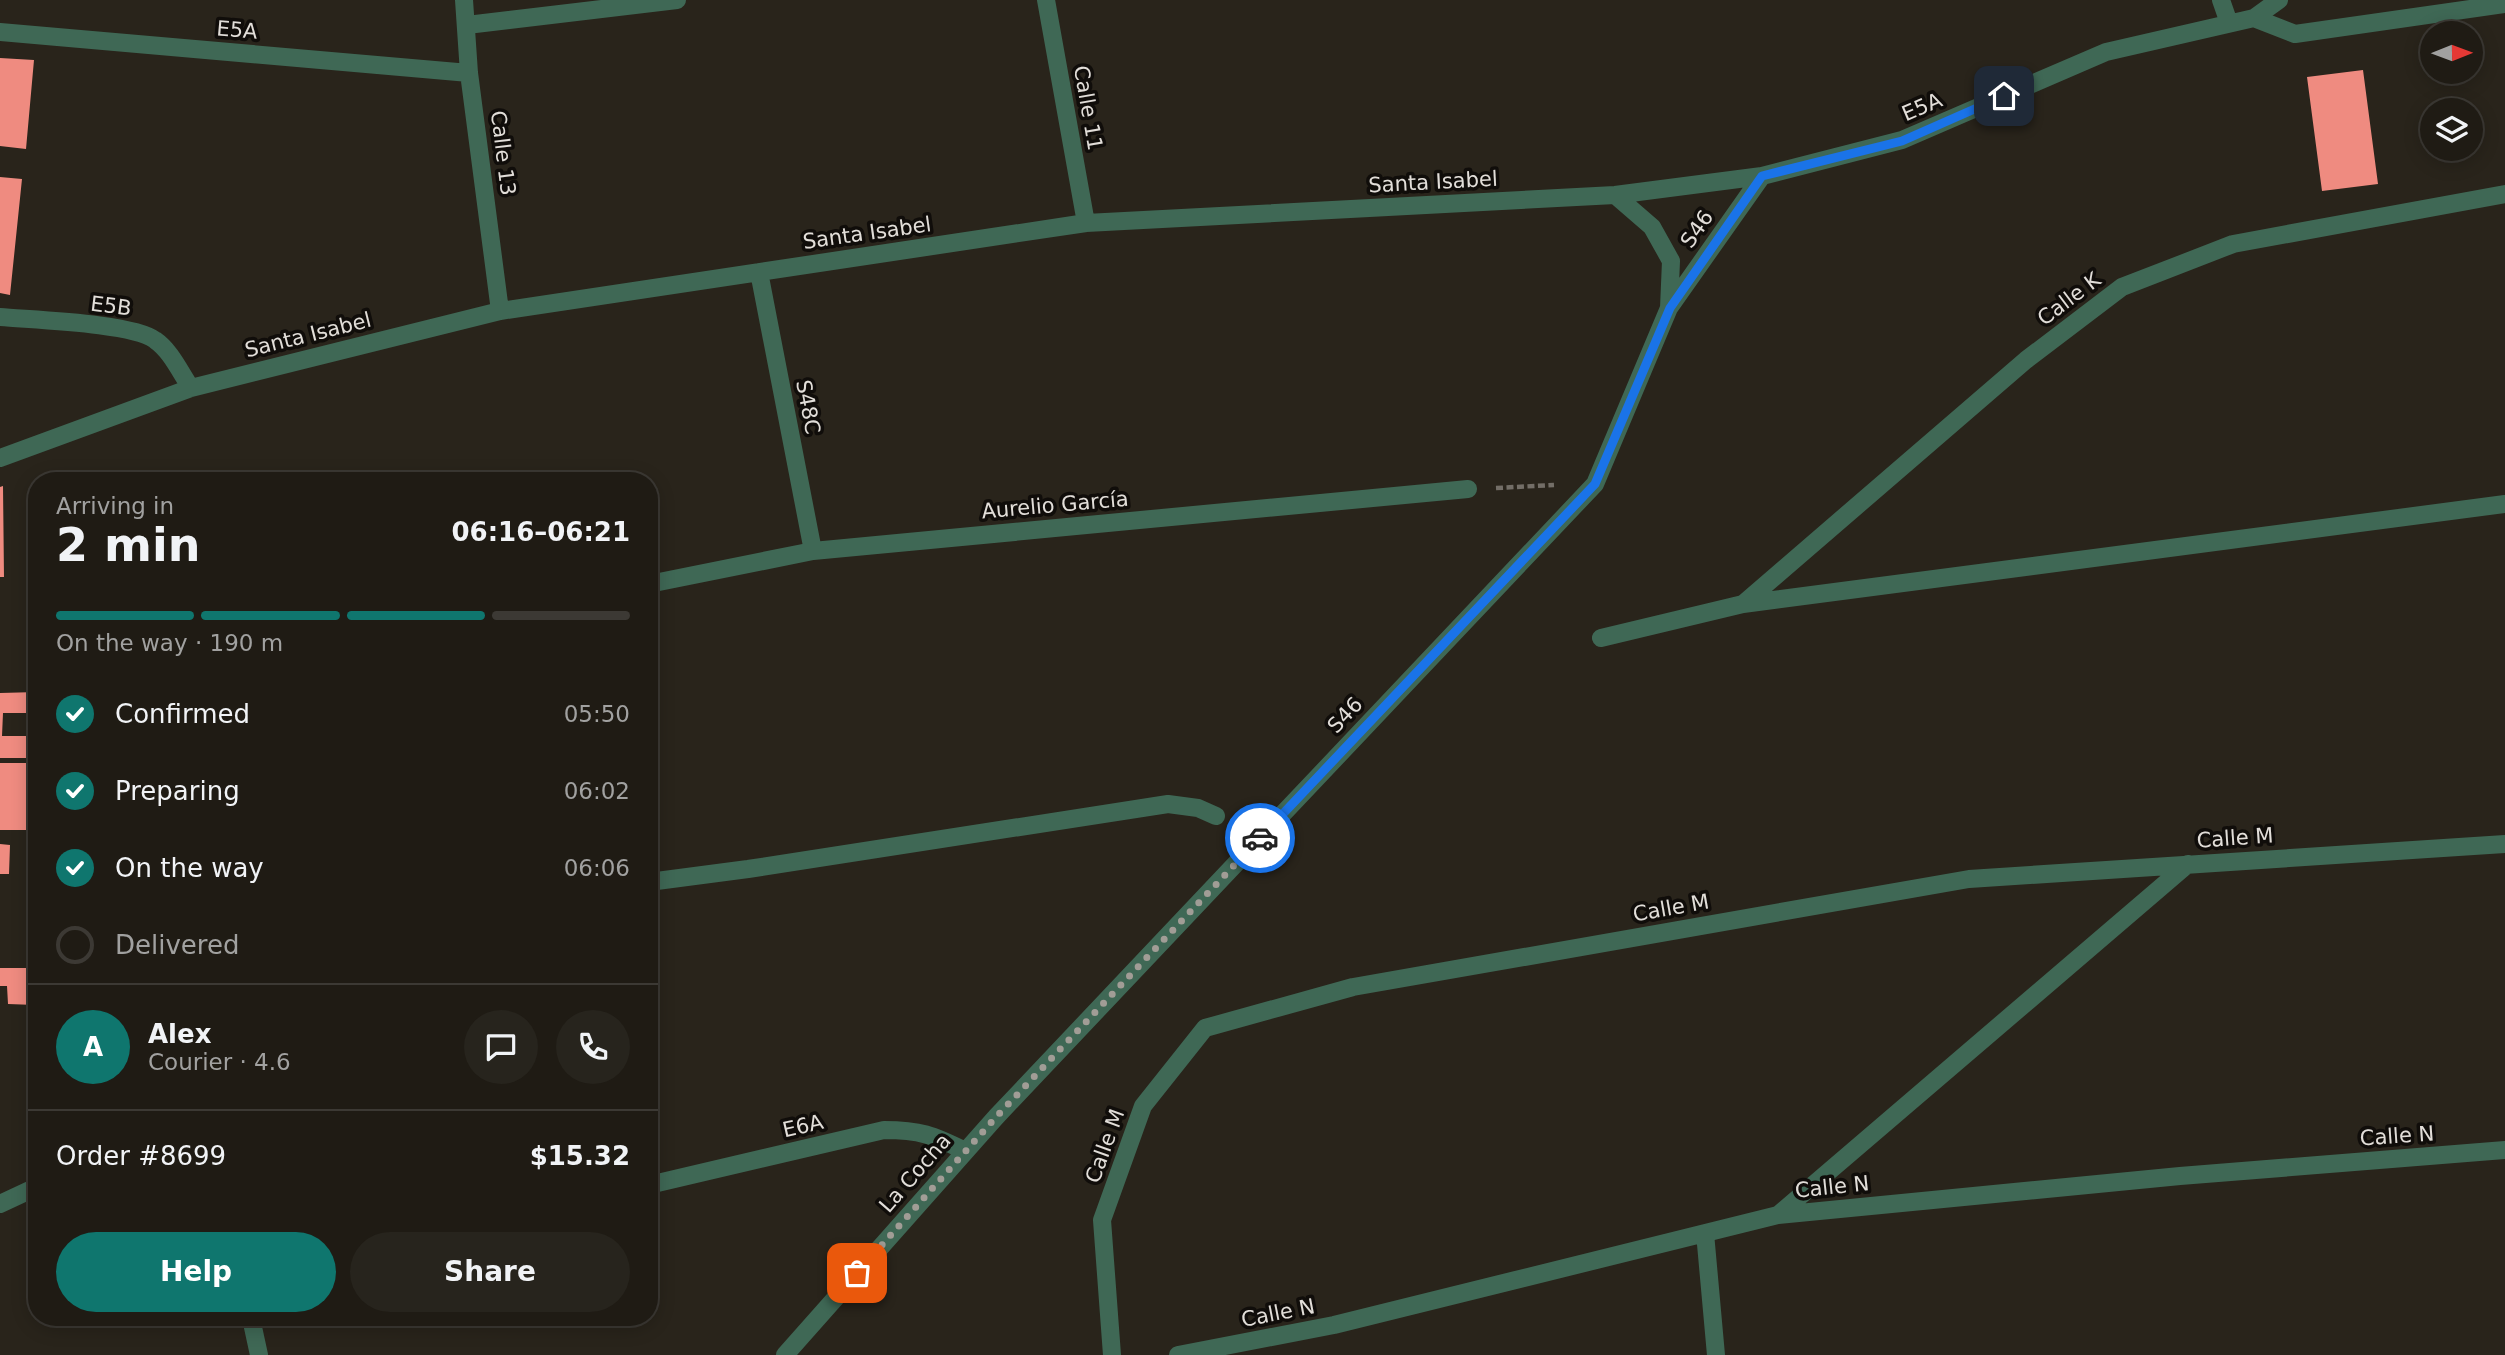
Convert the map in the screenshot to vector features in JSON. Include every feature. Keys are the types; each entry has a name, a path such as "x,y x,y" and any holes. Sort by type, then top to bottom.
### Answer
{"street":[{"name":"Calle 13","path":"464,0 469,73 500,311"},
{"path":"467,25 677,0"},
{"name":"Calle 11","path":"1046,0 1086,223"},
{"path":"2221,0 2230,23"},
{"path":"2255,18 2279,0"},
{"path":"2255,18 2295,34 2505,4"},
{"name":"E5A","path":"1762,176 1902,141 2106,52 2255,18"},
{"name":"E5A","path":"0,32 469,73"},
{"name":"Santa Isabel","path":"0,458 191,388 500,311 1086,223 1615,195 1762,176"},
{"name":"S46","path":"996,1117 1595,484 1670,308 1762,176"},
{"name":"Calle K","path":"1743,604 2026,360 2122,287 2233,244 2505,194"},
{"name":"S46","path":"1615,195 1652,227 1671,261 1670,308"},
{"name":"S48C","path":"759,272 813,551"},
{"name":"E5B","path":"0,317 132,329 154,339 168,353 191,388"},
{"name":"Aurelio García","path":"658,582 813,551 1468,489"},
{"name":"Calle K","path":"1601,638 1743,604 2505,504"},
{"path":"658,881 1168,804 1198,808 1216,816"},
{"name":"Calle M","path":"1112,1355 1102,1220 1143,1106 1205,1028 1353,987 1955,881 2505,844"},
{"path":"1778,1215 2188,864"},
{"name":"La Cocha","path":"785,1355 996,1117"},
{"name":"E6A","path":"658,1183 884,1130 914,1130 935,1136 965,1151"},
{"name":"Calle N","path":"1178,1355 1334,1325 1778,1215 2179,1175 2505,1150"},
{"path":"0,1204 28,1191"},
{"path":"1705,1233 1716,1355"},
{"path":"253,1326 259,1355"}],"path":[{"path":"1468,489 1595,484"}],"building":[{"path":"0,58 34,60 26,149 0,146"},
{"path":"2363,70 2378,184 2322,191 2307,77"},
{"path":"0,177 22,179 10,295 0,293"},
{"path":"3,486 4,577 0,577 0,487"},
{"path":"28,692 28,713 3,713 2,736 28,736 28,758 0,758 0,693"},
{"path":"0,763 28,763 28,830 0,830"},
{"path":"0,844 10,845 9,874 0,874"},
{"path":"0,968 28,968 28,1005 8,1004 7,986 0,986"}],"way so far":[{"path":"857,1273 996,1117 1260,838"}],"route":[{"path":"1260,838 1595,484 1670,308 1762,176 1902,141 2004,96"}]}
